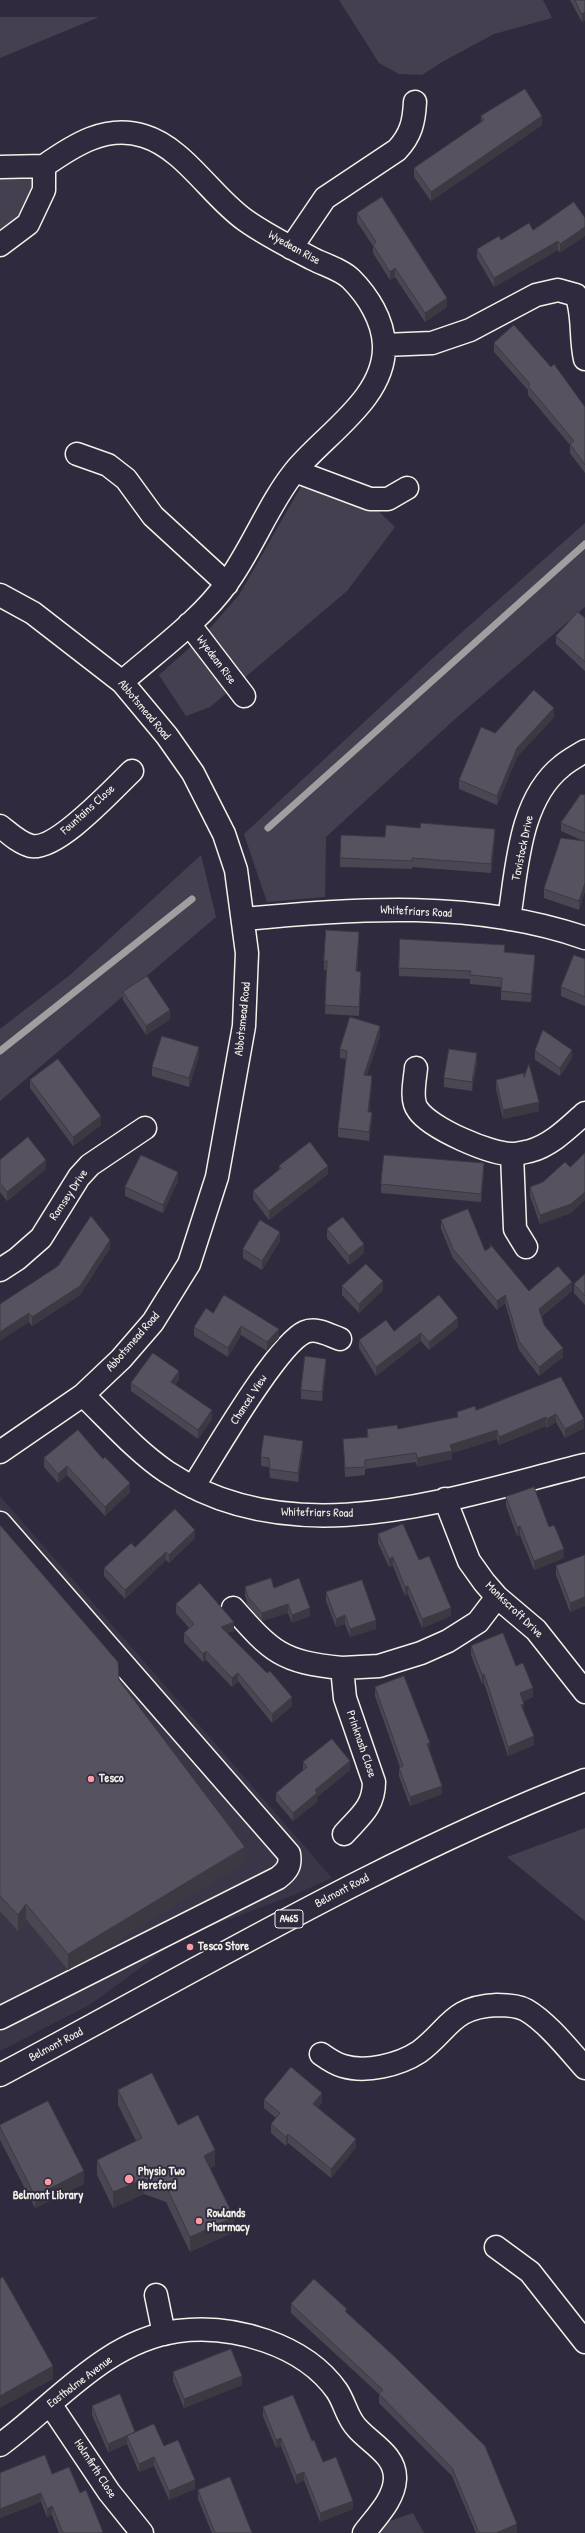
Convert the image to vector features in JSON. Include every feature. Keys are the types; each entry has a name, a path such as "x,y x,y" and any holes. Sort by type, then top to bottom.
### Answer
{"main road":[{"path":"291,248 325,198 397,150 406,140 413,124 415,102"},
{"name":"Wyedean Rise","path":"44,166 74,144 101,134 124,132 146,136 175,154 243,219 291,248 349,277 368,296 378,320 384,345 380,367 364,400 295,471 227,584 189,624 122,682"},
{"path":"0,167 44,166 44,190 28,224 0,245"},
{"path":"384,345 432,343 470,330 536,295 558,290 576,295 581,306 580,331 585,359"},
{"path":"77,454 108,465 126,479 153,516 227,584"},
{"path":"295,471 370,498 388,498 407,488"},
{"name":"Abbotsmead Road","path":"0,595 33,613 122,682 167,736 193,773 211,806 236,870 244,919 247,953 244,1026 217,1177 189,1264 153,1322 121,1359 83,1395 0,1452"},
{"name":"Wyedean Rise","path":"189,624 244,696"},
{"name":"Tavistock Drive","path":"509,919 521,846 531,810 544,785 561,766 585,751"},
{"name":"Fountains Close","path":"0,826 17,839 31,846 48,843 64,834 132,771"},
{"name":"Whitefriars Road","path":"244,919 369,909 426,910 509,919 585,938"},
{"path":"416,1068 414,1092 417,1109 431,1123 485,1148 512,1154 531,1151 552,1141 585,1113"},
{"name":"Romsey Drive","path":"0,1270 17,1259 41,1238 79,1177 90,1165 145,1128"},
{"path":"512,1154 514,1229 526,1247"},
{"name":"Chancel View","path":"193,1487 270,1367 294,1338 306,1331 330,1335"},
{"name":"Whitefriars Road","path":"83,1395 145,1456 193,1487 242,1506 286,1515 337,1516 382,1512 445,1499 585,1465"},
{"name":"Monkscroft Drive","path":"445,1499 469,1561 497,1597 536,1630 585,1692"},
{"path":"0,1523 288,1854 290,1862 286,1871 271,1881 0,2018"},
{"path":"233,1608 264,1643 282,1655 309,1665 342,1668 379,1666 421,1653 448,1641 478,1622 497,1597"},
{"name":"Prinknash Close","path":"342,1668 345,1698 374,1782 374,1796 367,1809 344,1834"},
{"name":"Belmont Road","path":"0,2075 347,1888 449,1838 585,1780"},
{"path":"322,2054 333,2062 349,2067 376,2067 398,2062 419,2052 458,2015 478,2006 503,2005 526,2010 551,2031 585,2068"},
{"path":"496,2247 530,2272 583,2337"},
{"path":"156,2295 164,2334"},
{"name":"Eastholme Avenue","path":"0,2445 24,2428 50,2404 94,2368 125,2349 164,2334 203,2330 231,2331 272,2342 318,2370 338,2392 352,2423 365,2438 382,2450 392,2464 395,2478 393,2493 364,2533"},
{"name":"Holmfirth Close","path":"50,2404 109,2492 142,2533"}],"shaded area":[{"path":"339,0 543,0 552,18 494,34 442,62 422,75 399,74 379,63"},
{"path":"0,17 99,17 0,58"},
{"path":"44,166 44,190 0,245 0,167"},
{"path":"303,483 373,506 395,527 347,591 210,707 186,716 159,675 205,634 239,595"},
{"path":"585,523 585,607 455,719 326,837 325,897 267,902 244,834 433,658"},
{"path":"201,855 216,917 0,1101 0,1029 70,975"},
{"name":"Tesco","path":"0,1496 332,1878 296,1894 182,1937 91,2004 0,2051"},
{"path":"585,1828 585,1921 507,1857"},
{"path":"413,2513 424,2533 382,2533 378,2525"}],"building":[{"path":"575,0 585,0 585,12 582,14"},
{"path":"525,89 542,116 431,192 414,168 484,120 481,116"},
{"path":"382,197 447,298 425,313 395,268 390,272 373,245 376,242 357,213"},
{"path":"574,202 585,218 585,227 560,244 558,241 494,278 477,249 499,236 501,240 529,223 533,230"},
{"path":"514,325 551,367 554,364 585,407 585,465 570,444 574,441 528,386 530,384 494,343"},
{"path":"578,612 585,618 585,662 556,636"},
{"path":"534,690 554,708 517,748 497,796 459,780 481,727 495,733"},
{"path":"581,794 585,794 585,833 561,823"},
{"path":"421,823 495,829 491,864 412,858 412,861 340,858 341,835 385,837 386,825 420,828"},
{"path":"561,838 585,841 585,883 579,901 544,889"},
{"path":"326,930 359,932 356,971 361,972 359,1007 325,1005 327,961 324,961"},
{"path":"400,939 505,945 504,952 535,955 531,994 501,991 502,978 470,975 471,971 399,968"},
{"path":"574,955 585,959 585,997 561,987"},
{"path":"147,976 170,1010 146,1026 123,992"},
{"path":"350,1017 380,1026 364,1075 372,1076 368,1112 372,1112 369,1132 338,1128 347,1051 340,1049"},
{"path":"543,1030 572,1050 560,1068 535,1051"},
{"path":"162,1036 199,1047 189,1078 152,1067"},
{"path":"449,1049 477,1053 472,1082 444,1078"},
{"path":"58,1059 101,1116 73,1137 30,1080"},
{"path":"529,1064 539,1102 503,1110 496,1080 524,1073 524,1077"},
{"path":"28,1137 46,1160 7,1192 0,1183 0,1160"},
{"path":"310,1142 328,1166 269,1211 253,1191 281,1168 279,1166"},
{"path":"585,1153 585,1192 571,1204 540,1215 530,1187 543,1182 565,1162 570,1167"},
{"path":"141,1155 178,1172 163,1205 125,1187"},
{"path":"384,1155 484,1163 481,1194 381,1184"},
{"path":"468,1209 485,1251 491,1247 490,1244 529,1291 558,1266 572,1282 539,1309 544,1325 563,1348 539,1367 519,1341 505,1295 497,1301 453,1249 441,1220"},
{"path":"91,1216 110,1240 80,1286 32,1317 29,1313 0,1332 0,1304 58,1266"},
{"path":"343,1217 364,1244 349,1256 327,1229"},
{"path":"260,1220 280,1232 262,1261 243,1249"},
{"path":"366,1264 383,1281 359,1304 342,1286"},
{"path":"585,1274 585,1296 574,1284"},
{"path":"224,1295 279,1329 267,1342 241,1326 228,1348 194,1327 206,1308 213,1313"},
{"path":"439,1295 458,1318 429,1342 421,1333 376,1367 359,1340 386,1320 394,1331"},
{"path":"153,1353 179,1371 171,1382 212,1410 198,1430 131,1383"},
{"path":"305,1356 326,1359 322,1392 301,1390"},
{"path":"561,1377 584,1419 565,1429 556,1414 547,1419 546,1417 499,1437 497,1430 450,1445 452,1451 417,1458 416,1453 365,1460 365,1467 345,1468 343,1439 368,1437 367,1429 397,1425 398,1429 458,1417 457,1412 475,1406 476,1410"},
{"path":"78,1430 103,1459 105,1457 130,1483 105,1507 67,1466 58,1474 44,1458"},
{"path":"264,1435 303,1441 298,1473 270,1469 269,1458 261,1457"},
{"path":"534,1487 549,1527 554,1525 564,1549 534,1561 520,1526 517,1527 506,1497"},
{"path":"175,1509 195,1530 169,1555 166,1552 125,1590 104,1568 131,1543 135,1547"},
{"path":"403,1524 419,1560 429,1556 451,1608 422,1619 408,1586 405,1587 393,1557 389,1559 378,1534"},
{"name":"Tesco","path":"0,1525 118,1662 119,1680 245,1847 68,1954 26,1904 18,1915 0,1896"},
{"path":"585,1555 585,1597 570,1603 556,1566"},
{"path":"271,1578 274,1588 299,1578 310,1608 292,1615 288,1604 262,1613 248,1597 245,1587"},
{"path":"362,1580 376,1620 350,1629 345,1615 336,1619 326,1592"},
{"path":"200,1583 234,1622 221,1627 267,1673 270,1671 292,1697 272,1714 238,1673 232,1678 206,1651 203,1654 184,1633 194,1624 176,1604"},
{"path":"503,1633 516,1666 523,1663 533,1688 520,1693 524,1704 521,1705 534,1736 508,1747 484,1674 482,1675 471,1646"},
{"path":"404,1676 430,1743 427,1744 442,1786 410,1797 399,1768 403,1766 375,1687"},
{"path":"332,1739 350,1761 315,1790 317,1793 293,1813 276,1793 307,1767 303,1762"},
{"path":"291,2067 322,2093 313,2104 356,2139 331,2169 288,2134 286,2137 271,2124 280,2113 264,2100"},
{"path":"152,2073 178,2125 198,2115 215,2150 204,2156 234,2217 190,2237 166,2186 144,2179 113,2192 97,2160 142,2138 118,2090"},
{"path":"48,2101 84,2171 35,2196 0,2125"},
{"path":"3,2277 53,2366 0,2396 0,2279"},
{"path":"314,2279 347,2309 345,2311 396,2358 485,2446 517,2524 496,2533 479,2533 452,2468 379,2394 383,2390 291,2304"},
{"path":"231,2349 242,2376 184,2399 173,2372"},
{"path":"120,2394 135,2432 108,2444 92,2406"},
{"path":"293,2395 312,2441 314,2440 323,2462 336,2457 353,2501 320,2513 304,2472 296,2475 281,2438 276,2440 263,2407"},
{"path":"154,2424 164,2446 178,2440 195,2480 169,2491 154,2457 139,2464 127,2436"},
{"path":"45,2455 52,2474 69,2467 80,2493 86,2490 103,2532 63,2533 52,2506 47,2509 41,2493 0,2509 0,2473"},
{"path":"230,2477 252,2533 215,2533 198,2490"}],"waterway":[{"path":"268,828 585,544"},
{"path":"0,1051 192,899"}],"place":[{"name":"Tesco","path":"91,1779"},
{"name":"Tesco Store","path":"190,1947"},
{"name":"Physio Two Hereford","path":"129,2179"},
{"name":"Belmont Library","path":"48,2182"},
{"name":"Rowlands Pharmacy","path":"199,2221"}]}
